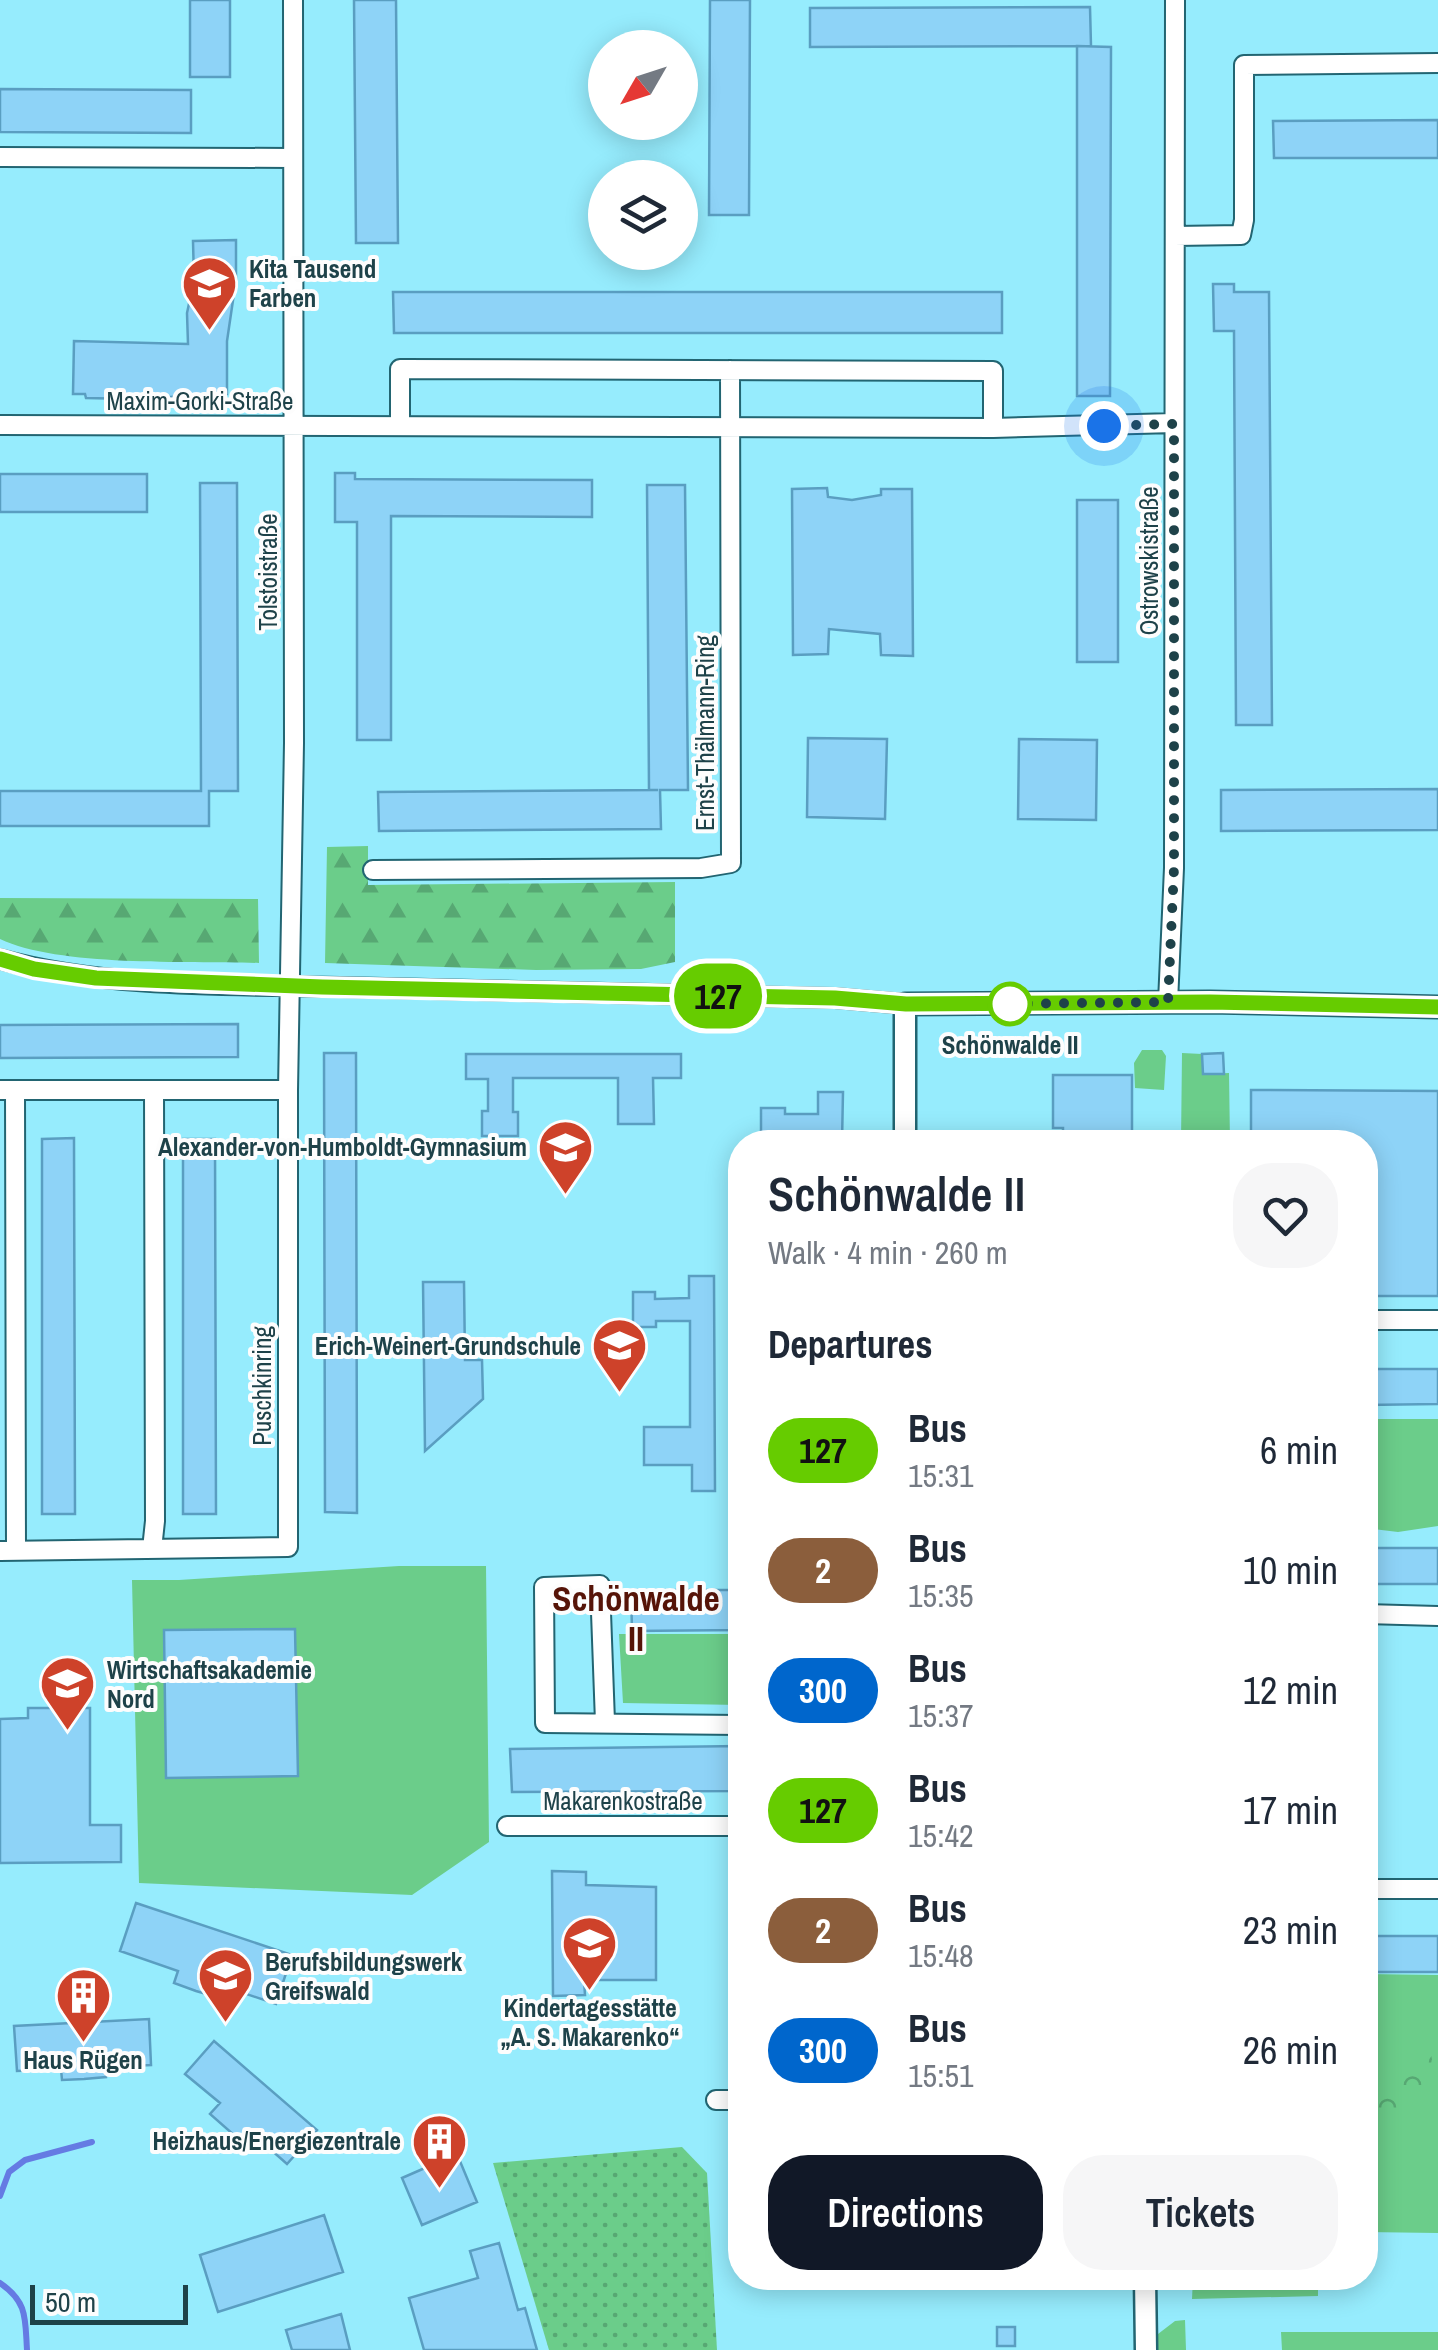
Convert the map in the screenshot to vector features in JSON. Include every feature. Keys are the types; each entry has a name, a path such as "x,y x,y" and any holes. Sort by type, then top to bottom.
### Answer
{"street":[{"name":"Tolstoistraße","path":"290,986 294,744 293,0"},
{"name":"Ostrowskistraße","path":"1168,1002 1174,868 1175,0"},
{"path":"1175,236 1240,236 1244,220 1244,65 1438,63"},
{"path":"0,157 291,158"},
{"path":"400,426 400,369 730,370 993,371 993,428"},
{"path":"728,426 730,370"},
{"name":"Maxim-Gorki-Straße","path":"0,426 993,428 1174,424"},
{"name":"Ernst-Thälmann-Ring","path":"373,870 702,868 731,863 728,426"},
{"path":"0,959 34,969 96,978 290,986 835,998 906,1004 1168,1002 1438,1007"},
{"name":"Puschkinring","path":"288,1090 7,1090 8,1551 288,1547 290,986"},
{"path":"905,1130 906,1004"},
{"path":"152,1550 154,1090"},
{"path":"1378,1320 1438,1320"},
{"path":"606,1722 600,1584 544,1587 545,1723 728,1724"},
{"path":"1378,1614 1438,1616"},
{"name":"Makarenkostraße","path":"507,1826 728,1826"},
{"path":"1378,1890 1438,1889"},
{"path":"716,2100 728,2100"},
{"path":"1146,2290 1146,2350"}],"green space":[{"path":"368,846 368,885 675,882 675,962 641,969 536,970 325,963 327,847"},
{"path":"0,898 258,899 259,963 126,961 25,948 0,939"},
{"path":"1142,1050 1162,1050 1166,1056 1164,1090 1135,1088 1134,1063"},
{"path":"1182,1053 1202,1054 1204,1074 1229,1073 1230,1130 1181,1130"},
{"path":"1378,1419 1438,1419 1438,1526 1398,1532 1378,1530"},
{"path":"399,1566 486,1566 489,1842 412,1895 139,1883 132,1580"},
{"path":"619,1634 728,1634 728,1705 623,1703"},
{"path":"1378,1974 1438,1975 1438,2233 1378,2232"},
{"path":"1431,2055 1435,2072 1431,2093 1384,2119 1378,2114 1378,2079 1392,2078"},
{"path":"682,2147 707,2173 717,2350 549,2350 493,2163"},
{"path":"1192,2290 1318,2290 1318,2296 1192,2299"},
{"path":"1185,2320 1186,2350 1155,2350 1158,2334 1175,2321"},
{"path":"1281,2332 1438,2332 1438,2350 1282,2350"}],"building":[{"path":"190,0 230,0 230,77 190,77"},
{"path":"354,0 396,0 398,243 356,243"},
{"path":"710,0 750,0 749,215 709,215"},
{"path":"1090,7 1091,46 810,47 810,8"},
{"path":"1077,46 1111,47 1110,396 1077,396"},
{"path":"0,89 191,90 191,133 0,132"},
{"path":"1438,120 1438,158 1274,158 1273,121"},
{"path":"236,240 236,280 227,341 227,394 132,399 73,394 74,341 188,344 193,241"},
{"path":"1213,284 1234,284 1234,292 1269,292 1272,725 1236,725 1234,331 1214,331"},
{"path":"393,292 1002,292 1002,333 394,333"},
{"path":"335,473 355,473 355,479 592,480 592,517 391,516 391,740 357,740 357,522 335,522"},
{"path":"0,474 147,474 147,512 0,512"},
{"path":"200,483 237,483 238,791 209,791 209,826 0,826 0,791 201,791"},
{"path":"647,485 685,485 688,790 660,790 661,829 379,831 378,792 658,790 649,790"},
{"path":"827,488 828,497 852,500 881,495 881,489 912,489 913,656 881,655 880,634 829,629 828,654 793,655 792,489"},
{"path":"1077,500 1118,500 1118,662 1077,662"},
{"path":"808,738 887,739 885,819 807,817"},
{"path":"1019,739 1097,740 1096,820 1018,819"},
{"path":"1438,789 1438,830 1221,831 1221,790"},
{"path":"238,1024 238,1057 0,1058 0,1025"},
{"path":"324,1053 356,1053 357,1513 325,1512"},
{"path":"1223,1053 1224,1074 1203,1074 1202,1054"},
{"path":"466,1054 681,1054 681,1078 653,1078 654,1124 618,1124 618,1078 513,1078 518,1136 482,1136 482,1111 488,1111 488,1079 466,1079"},
{"path":"1053,1075 1132,1075 1132,1130 1053,1128"},
{"path":"1251,1090 1438,1091 1438,1296 1378,1296 1378,1130 1251,1130"},
{"path":"818,1092 843,1092 842,1130 761,1130 761,1108 785,1108 785,1114 818,1114"},
{"path":"74,1138 75,1514 42,1514 42,1139"},
{"path":"183,1139 215,1139 216,1514 183,1514"},
{"path":"689,1276 714,1276 715,1491 692,1491 692,1465 644,1465 644,1427 690,1427 690,1321 656,1321 656,1327 633,1327 633,1292 655,1292 655,1299 689,1298"},
{"path":"423,1282 464,1282 465,1360 482,1360 483,1399 425,1451"},
{"path":"1378,1369 1438,1369 1438,1404 1378,1405"},
{"path":"1378,1548 1438,1548 1438,1584 1378,1584"},
{"path":"631,1590 728,1590 728,1630 632,1631"},
{"path":"295,1629 298,1776 166,1778 164,1630"},
{"path":"28,1708 90,1708 90,1825 121,1825 121,1862 0,1863 0,1719 28,1718"},
{"path":"728,1746 728,1791 512,1792 510,1749"},
{"path":"552,1871 586,1872 586,1885 656,1887 656,1980 584,1980 585,1995 553,1996"},
{"path":"136,1903 292,1955 276,2004 217,1984 213,1996 196,1991 174,1983 178,1971 120,1951"},
{"path":"1378,1936 1438,1936 1438,1972 1378,1972"},
{"name":"Haus Rügen","path":"149,2019 151,2065 106,2067 106,2077 62,2080 61,2069 17,2071 14,2026"},
{"path":"214,2041 317,2130 287,2164 252,2133 243,2143 210,2114 220,2103 185,2074"},
{"name":"Heizhaus/Energiezentrale","path":"457,2154 477,2202 422,2225 402,2178"},
{"path":"324,2215 343,2272 218,2312 200,2255"},
{"path":"499,2243 518,2310 525,2308 537,2350 424,2350 409,2298 478,2278 470,2251"},
{"path":"341,2314 350,2350 292,2350 286,2330"},
{"path":"997,2327 1015,2327 1015,2346 997,2346"}],"waterway":[{"path":"0,2196 9,2172 25,2160 92,2142"},
{"path":"0,2283 20,2304 27,2350"}],"bus line":[{"name":"127","path":"0,959 34,969 96,978 290,986 835,998 906,1004 1210,1002 1438,1007"}],"place":[{"name":"Kita Tausend Farben","path":"210,332"},
{"name":"Schönwalde II","path":"1010,1004"},
{"name":"Alexander-von-Humboldt-Gymnasium","path":"566,1196"},
{"name":"Erich-Weinert-Grundschule","path":"620,1395"},
{"name":"Wirtschaftsakademie Nord","path":"68,1733"},
{"name":"Kindertagesstätte „A. S. Makarenko“","path":"590,1992"},
{"name":"Berufsbildungswerk Greifswald","path":"226,2025"},
{"name":"Haus Rügen","path":"83,2045"},
{"name":"Heizhaus/Energiezentrale","path":"440,2190"}],"district":[{"name":"Schönwalde II","path":"636,1618"}],"route":[{"path":"1010,1004 1168,1002 1174,868 1174,424 1104,426"}]}
